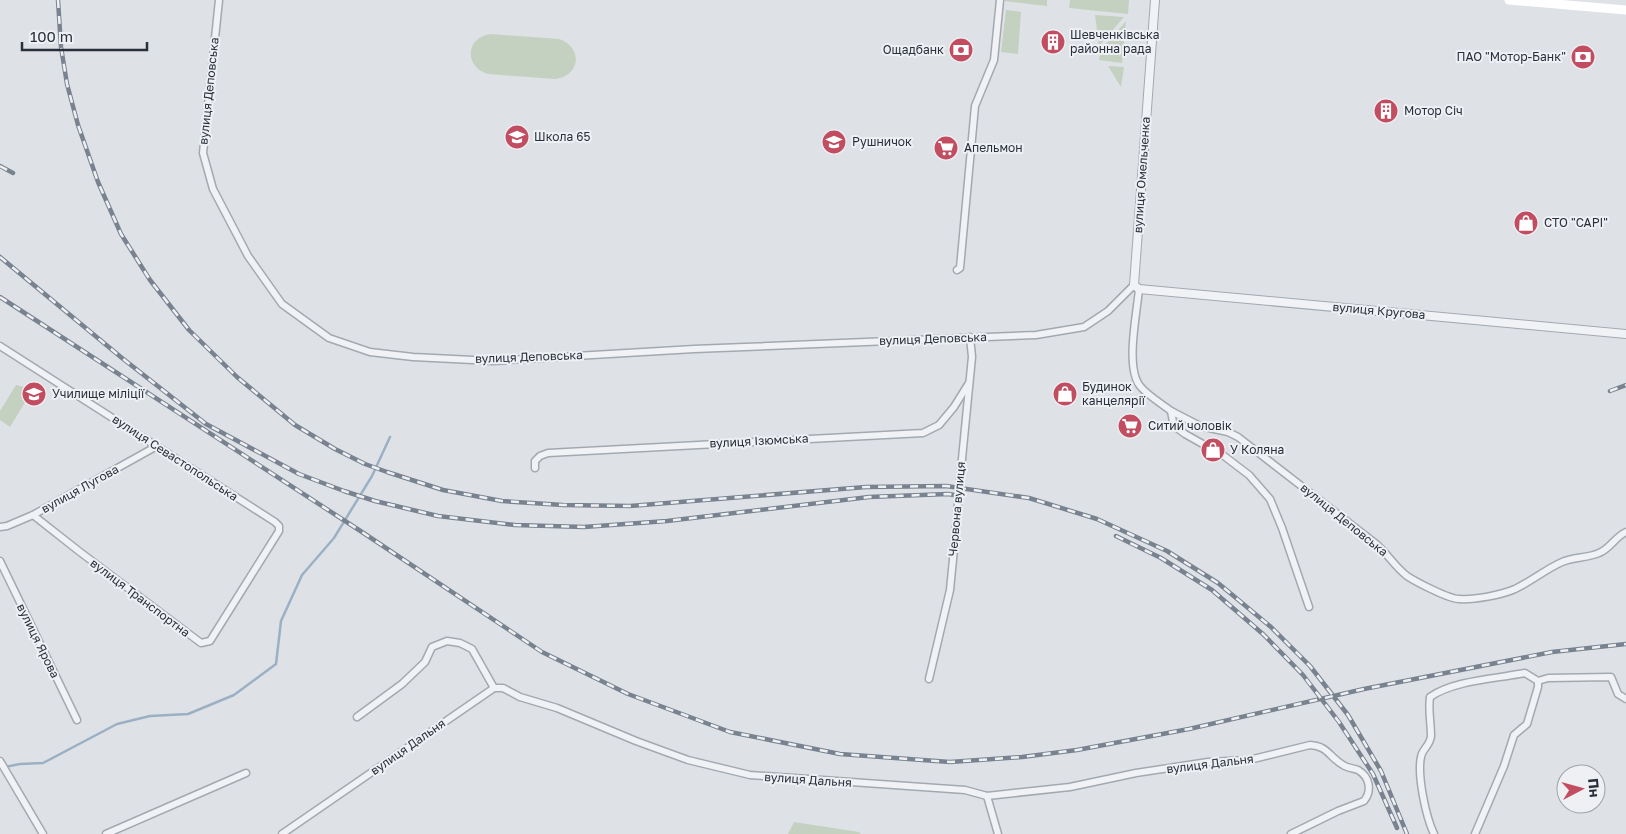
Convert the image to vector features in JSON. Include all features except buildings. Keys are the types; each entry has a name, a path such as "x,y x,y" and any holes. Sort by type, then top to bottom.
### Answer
{"main road":[{"path":"1509,0 1626,10"}],"street":[{"name":"вулиця Деповська","path":"219,0 203,154 213,190 248,256 282,304 329,338 370,352 413,357 493,361 694,349 1036,335 1084,327 1108,311 1136,287"},
{"path":"957,270 960,268 975,106 994,60 1000,0"},
{"name":"вулиця Омельченка","path":"1136,287 1155,0"},
{"name":"вулиця Деповська","path":"1136,287 1132,357 1134,374 1140,386 1171,411 1200,426 1228,432 1238,437 1386,551 1399,569 1408,577 1429,588 1457,599 1503,594 1564,561 1604,551 1619,535 1626,532"},
{"name":"вулиця Кругова","path":"1136,287 1626,334"},
{"name":"Червона вулиця","path":"929,680 950,590 972,357 970,337"},
{"name":"вулиця Севастопольська","path":"0,346 275,522"},
{"name":"вулиця Ізюмська","path":"535,468 535,461 540,456 548,453 923,434 939,425 954,407 969,383"},
{"name":"вулиця Деповська","path":"1171,411 1173,422 1177,428 1230,460 1249,474 1270,498 1309,608"},
{"name":"вулиця Лугова","path":"0,527 33,515 157,446"},
{"name":"вулиця Транспортна","path":"33,515 201,643 210,641 279,531 279,526 275,522"},
{"name":"вулиця Ярова","path":"0,561 76,720"},
{"path":"357,717 402,684 425,662 432,647 447,641 460,643 472,649 494,688"},
{"path":"1434,834 1421,786 1420,772 1421,754 1427,748 1431,738 1430,697 1439,691 1463,684 1525,673 1538,681 1548,678 1610,677 1618,694 1626,699"},
{"path":"1475,834 1504,766 1514,735 1527,724 1538,681"},
{"name":"вулиця Дальня","path":"282,834 494,688 503,688 520,696 557,708 636,741 688,760 750,775 965,790 987,796 1070,787 1208,762 1249,760 1310,745 1318,745 1343,765 1360,772 1369,784 1369,790 1364,801 1338,811 1291,834"},
{"path":"0,761 44,834"},
{"path":"106,834 246,773"},
{"path":"987,796 998,834"}],"green space":[{"path":"1047,0 1047,6 1004,1"},
{"path":"1070,0 1129,0 1128,14 1069,8"},
{"path":"1006,10 1021,12 1018,54 1001,52"},
{"path":"1095,15 1124,17 1099,46"},
{"path":"1126,21 1122,63 1099,60 1101,50"},
{"path":"491,34 559,39 572,48 576,61 574,67 564,77 555,79 488,74 474,65 471,59 471,52 476,40"},
{"path":"1108,66 1124,67 1121,87"},
{"path":"16,385 24,387 30,394 10,427 0,420 0,411"},
{"path":"794,822 859,832 861,834 788,834"}],"waterway":[{"path":"0,768 20,764 43,763 117,724 150,716 188,714 234,695 276,664 281,621 302,575 334,538 372,476 390,437"}],"railway":[{"path":"58,0 61,47 67,84 78,125 98,182 121,234 150,280 189,330 237,377 295,425 365,464 443,490 502,501 563,505 630,506 866,487 946,486 1029,498 1097,519 1167,551 1218,583 1271,627 1310,666 1348,715 1381,771 1407,834"},
{"path":"0,166 13,173"},
{"path":"0,257 122,358 206,424 299,474 375,501 438,516 515,525 584,527 667,521 869,497 948,494 960,496"},
{"path":"0,297 362,532 542,652 628,694 730,732 840,754 950,762 1022,757 1077,750 1189,729 1364,689 1552,652 1626,644"},
{"path":"1610,391 1626,385"},
{"path":"1116,536 1161,558 1212,590 1264,635 1303,675 1339,722 1373,774 1397,828"}],"place":[{"name":"Шевченківська районна рада","path":"1053,42"},
{"name":"Ощадбанк","path":"961,50"},
{"name":"ПАО \"Мотор-Банк\"","path":"1583,57"},
{"name":"Мотор Січ","path":"1386,111"},
{"name":"Школа 65","path":"517,137"},
{"name":"Рушничок","path":"834,142"},
{"name":"Апельмон","path":"946,148"},
{"name":"СТО \"CAPI\"","path":"1526,223"},
{"name":"Училище міліції","path":"34,394"},
{"name":"Будинок канцелярії","path":"1065,394"},
{"name":"Ситий чоловік","path":"1130,426"},
{"name":"У Коляна","path":"1213,450"}]}
